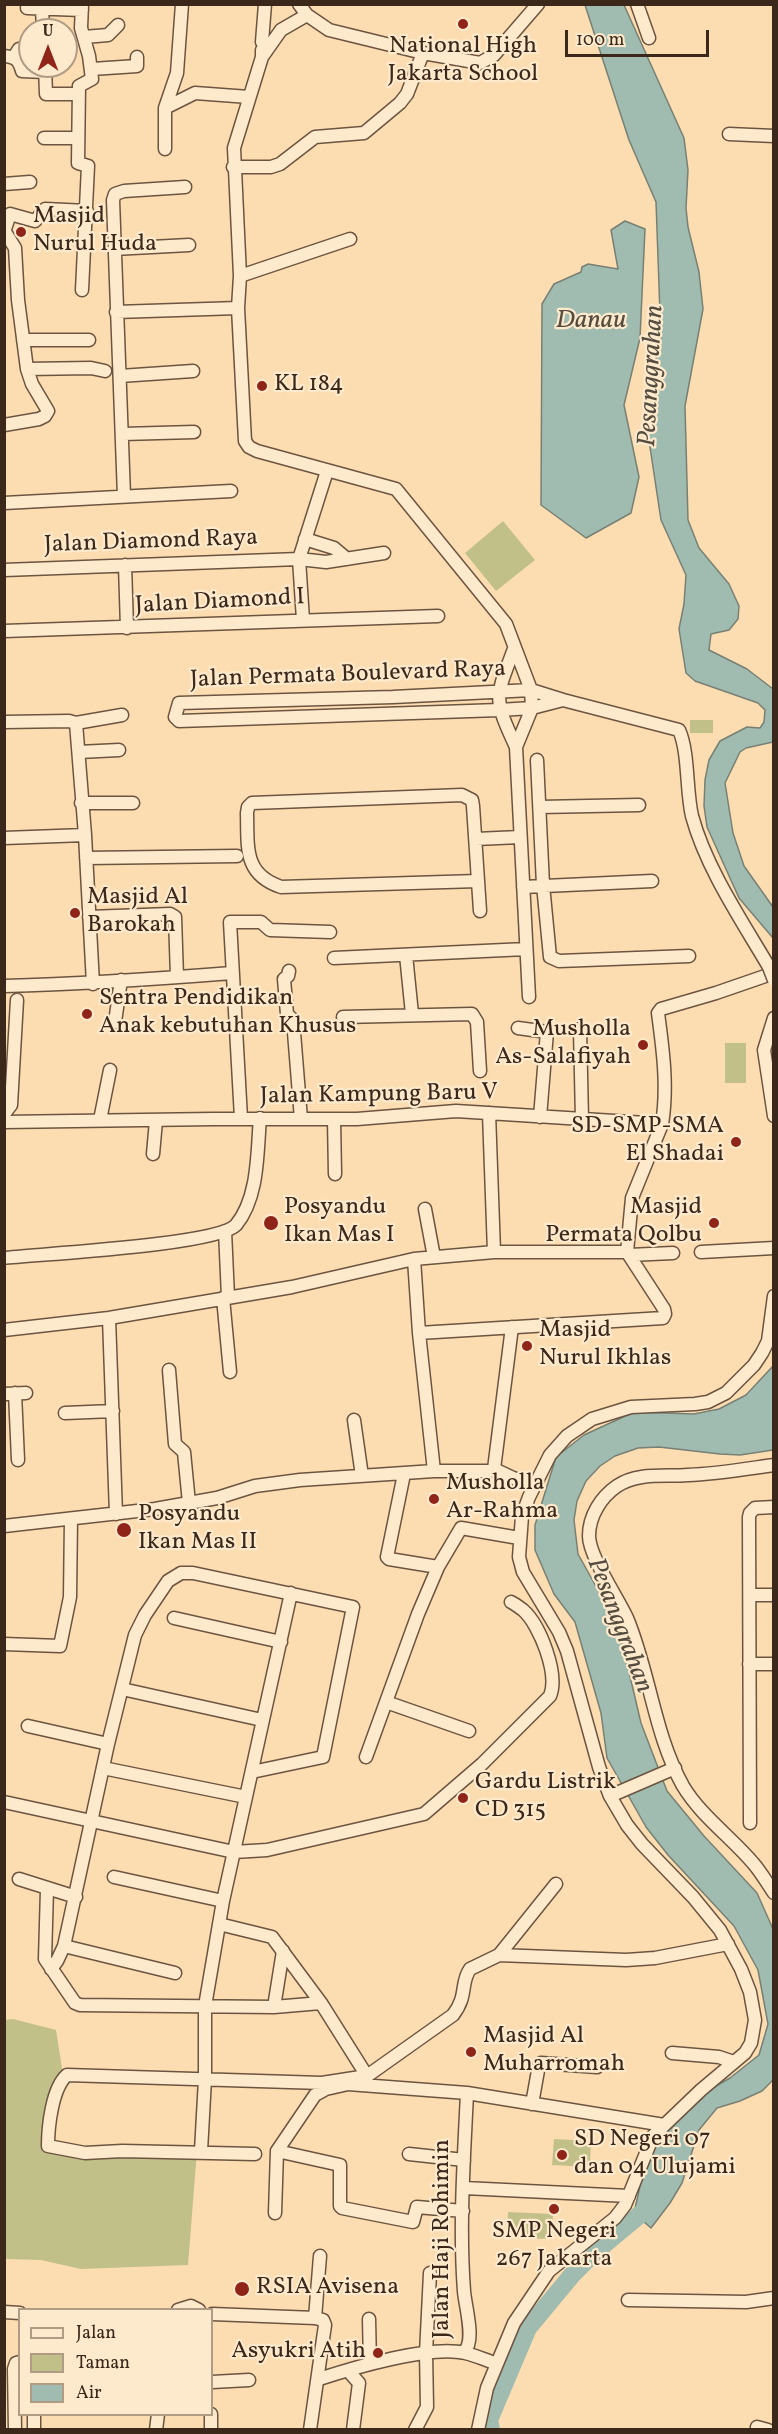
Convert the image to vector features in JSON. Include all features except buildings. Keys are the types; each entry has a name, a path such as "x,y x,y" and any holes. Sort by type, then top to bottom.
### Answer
{"street":[{"path":"165,149 165,108 177,73 182,4"},
{"path":"265,4 262,50 235,140 233,167 240,276 238,308 246,444 257,451 400,492 503,619 531,690 532,708 516,747"},
{"path":"299,4 307,15 329,30 471,63 488,60 538,4"},
{"path":"637,4 649,38"},
{"path":"27,8 82,7 81,28 92,69 92,80 80,84 79,94 78,164 88,166 82,290"},
{"path":"42,8 42,18"},
{"path":"262,50 281,30 307,15"},
{"path":"264,21 281,30"},
{"path":"84,37 108,35 118,24"},
{"path":"233,167 280,164 315,137 364,134 400,103 407,94 423,53"},
{"path":"92,69 137,66 137,57"},
{"path":"177,73 195,93"},
{"path":"45,78 46,94 79,94"},
{"path":"165,108 195,93 249,98"},
{"path":"729,134 774,136"},
{"path":"44,138 78,138"},
{"path":"4,184 30,183"},
{"path":"124,496 114,249 115,194 124,191 185,187"},
{"path":"4,425 39,419 47,414 47,408 32,384 27,369 18,300 15,248 5,232 10,214 35,221 45,209 87,211"},
{"path":"240,276 350,239"},
{"path":"114,249 189,245"},
{"path":"116,312 238,308"},
{"path":"23,340 89,340"},
{"path":"27,369 91,368 105,371"},
{"path":"120,376 193,371"},
{"path":"123,434 194,432"},
{"path":"303,620 299,559 327,471"},
{"path":"4,503 231,491"},
{"path":"305,539 334,548 347,559"},
{"name":"Jalan Diamond Raya","path":"4,570 299,559 326,562 384,553"},
{"path":"124,565 127,628"},
{"name":"Jalan Diamond I","path":"4,631 438,616"},
{"path":"514,648 498,692 499,710 516,747 529,997"},
{"name":"Jalan Permata Boulevard Raya","path":"563,700 532,708 499,710 179,721 175,717 178,704 531,690 679,730 693,817 701,840 721,885 771,970"},
{"path":"4,722 76,723 122,715"},
{"path":"76,723 93,984"},
{"path":"79,752 119,750"},
{"path":"537,760 543,885 549,952 554,960 688,956"},
{"path":"478,881 281,887 261,878 251,864 248,854 247,813 252,803 259,801 462,795 472,800 476,839 480,911"},
{"path":"81,804 133,803"},
{"path":"540,807 639,805"},
{"path":"4,838 85,835"},
{"path":"476,839 520,837"},
{"path":"86,858 237,856"},
{"path":"523,887 652,881"},
{"path":"89,917 170,914 175,917 177,977"},
{"name":"Jalan Kampung Baru V","path":"241,1118 229,926 231,921 261,922 270,930 330,932"},
{"path":"334,958 526,949"},
{"path":"406,955 412,1014"},
{"path":"419,1333 663,1318 664,1309 628,1254 632,1198 662,1124 664,1067 659,1011 771,970 774,980"},
{"path":"288,971 288,976 284,979 287,1014 293,1020 301,1119"},
{"path":"4,986 93,984 232,973"},
{"path":"115,1023 121,980"},
{"path":"4,1114 11,1105 17,1000"},
{"path":"343,1017 472,1014 477,1022 480,1071"},
{"path":"774,1018 764,1050 774,1116"},
{"path":"518,1028 547,1032 540,1117"},
{"path":"580,1029 582,1120"},
{"path":"100,1120 110,1070"},
{"name":"Jalan Kampung Baru V","path":"4,1122 241,1118 371,1119 456,1111 662,1124"},
{"path":"489,1113 494,1252"},
{"path":"4,1258 127,1248 225,1231 235,1226 247,1206 254,1181 260,1118"},
{"path":"334,1119 335,1174"},
{"path":"153,1154 156,1121"},
{"path":"425,1209 434,1257"},
{"path":"225,1231 230,1372"},
{"path":"702,1252 774,1248"},
{"path":"4,1330 109,1318 292,1287 414,1258 494,1252 673,1253"},
{"path":"414,1258 419,1333 434,1471"},
{"path":"478,2430 495,2363 514,2323 549,2271 615,2218 629,2196 653,2136 745,2053 751,2043 755,2019 750,1992 728,1944 705,1911 627,1825 599,1767 560,1632 523,1572 519,1557 522,1516 550,1455 567,1436 592,1419 631,1407 708,1402 726,1393 754,1365 768,1341 774,1296"},
{"path":"109,1318 116,1514"},
{"path":"494,1469 512,1327"},
{"path":"169,1370 175,1444 184,1452 189,1503"},
{"path":"15,1394 18,1461"},
{"path":"65,1413 113,1411"},
{"path":"354,1420 362,1476"},
{"path":"774,1465 636,1478 618,1486 599,1505 592,1517 589,1537 590,1544 630,1628 672,1769 690,1796 753,1862 774,1893"},
{"path":"4,1526 116,1514 189,1503 217,1498 255,1486 300,1480 494,1469 535,1485"},
{"path":"404,1474 387,1557 438,1567"},
{"path":"750,1823 750,1513 755,1508 774,1507"},
{"path":"4,1644 60,1646 70,1597 71,1519"},
{"path":"366,1756 424,1598 438,1567 461,1528 519,1538"},
{"path":"51,1969 64,1946 108,1744 135,1635 156,1598 175,1575 193,1573 353,1607 323,1757 252,1772"},
{"path":"201,2151 205,2079 205,2006 223,1901 291,1593"},
{"path":"750,1595 774,1595"},
{"path":"4,1802 234,1852 267,1850 424,1814 474,1771 550,1696 553,1688 552,1670 535,1625 523,1610 511,1602"},
{"path":"174,1618 281,1642"},
{"path":"749,1664 774,1664"},
{"path":"122,1689 262,1720"},
{"path":"386,1702 469,1731"},
{"path":"28,1726 108,1744"},
{"path":"103,1768 246,1797"},
{"path":"612,1794 672,1769"},
{"path":"114,1877 223,1901"},
{"path":"18,1879 76,1897"},
{"path":"255,2154 201,2151 77,2152 48,2146 48,2130 57,2092 63,2079 68,2075 322,2083 370,2073 453,2015 463,2001 465,1978 470,1969 499,1955 556,1884"},
{"path":"47,1889 44,1953 51,1969 72,2001 80,2005 274,2007 321,2003"},
{"path":"219,1924 272,1937 370,2073"},
{"path":"499,1955 626,1960 655,1958 728,1944"},
{"path":"64,1946 175,1973"},
{"path":"274,2007 283,1951"},
{"path":"672,2054 719,2057 734,2062"},
{"path":"532,2104 539,2065 542,2063 597,2067"},
{"path":"275,2212 277,2151 315,2095 326,2089 348,2085 466,2093 664,2125"},
{"name":"Jalan Haji Rohimin","path":"319,2379 370,2364 426,2353 464,2352 468,2346 470,2338 464,2291 463,2211 466,2093"},
{"path":"277,2151 339,2165 340,2206 342,2208 413,2222 417,2207 463,2211"},
{"path":"409,2154 464,2160"},
{"path":"464,2188 629,2196"},
{"path":"315,2318 320,2256"},
{"path":"416,2430 427,2408 426,2353 430,2273"},
{"path":"628,2300 746,2302 774,2298"},
{"path":"213,2314 323,2320 325,2325 319,2379 310,2430"},
{"path":"369,2319 370,2364"},
{"path":"464,2352 495,2363"},
{"path":"15,2430 14,2369 18,2362"},
{"path":"351,2369 351,2374 359,2384 353,2430"},
{"path":"213,2382 249,2380"}],"green space":[{"path":"503,521 535,560 496,591 465,553"},
{"path":"690,720 713,720 713,733 690,733"},
{"path":"725,1043 746,1043 746,1083 725,1083"},
{"path":"13,2019 56,2030 62,2068 67,2075 63,2079 49,2147 197,2151 188,2265 81,2269 41,2260 5,2259 4,2020"},
{"path":"554,2139 591,2141 590,2167 552,2165"},
{"path":"508,2212 553,2214 552,2239 507,2238"}],"water":[{"path":"585,5 624,5 684,138 688,170 686,208 688,227 699,272 703,309 685,406 688,520 699,548 729,584 739,606 738,619 729,630 711,634 709,650 747,669 773,689 773,742 746,748 740,752 725,783 733,833 744,866 773,907 773,938 739,898 707,827 704,806 705,780 709,760 720,741 747,727 760,728 764,722 765,710 758,703 695,681 686,673 679,629 686,575 661,520 648,434 647,391 661,341 656,202 629,140"},
{"name":"Danau","path":"625,221 645,229 640,338 624,405 639,477 631,513 586,538 541,505 542,304 554,284 581,272 582,267 588,264 618,269 611,230"},
{"path":"773,1366 773,1450 740,1455 659,1447 638,1448 615,1456 600,1466 586,1481 577,1501 574,1520 578,1554 613,1617 621,1638 641,1723 667,1791 704,1836 757,1893 773,1929 773,2080 762,2091 717,2108 699,2130 682,2183 651,2228 634,2213 647,2155 666,2130 707,2091 730,2078 759,2055 768,2024 758,1970 734,1926 668,1855 646,1827 607,1758 601,1713 575,1622 554,1594 535,1550 535,1525 556,1457 584,1435 634,1412 694,1414 719,1409 746,1395"}],"waterway":[{"name":"Pesanggrahan","path":"491,2430 489,2420 528,2328 572,2275 595,2252 655,2202"}],"place":[{"name":"National High Jakarta School","path":"463,24"},
{"name":"Masjid Nurul Huda","path":"21,232"},
{"name":"KL 184","path":"262,386"},
{"name":"Masjid Al Barokah","path":"75,913"},
{"name":"Sentra Pendidikan Anak kebutuhan Khusus","path":"87,1014"},
{"name":"Musholla As-Salafiyah","path":"643,1045"},
{"name":"SD-SMP-SMA El Shadai","path":"736,1142"},
{"name":"Posyandu Ikan Mas I","path":"271,1223"},
{"name":"Masjid Permata Qolbu","path":"714,1223"},
{"name":"Masjid Nurul Ikhlas","path":"527,1346"},
{"name":"Musholla Ar-Rahma","path":"434,1499"},
{"name":"Posyandu Ikan Mas II","path":"124,1530"},
{"name":"Gardu Listrik CD 315","path":"463,1798"},
{"name":"Masjid Al Muharromah","path":"471,2052"},
{"name":"SD Negeri 07 dan 04 Ulujami","path":"562,2155"},
{"name":"SMP Negeri 267 Jakarta","path":"554,2209"},
{"name":"RSIA Avisena","path":"242,2289"},
{"name":"Asyukri Atih","path":"378,2353"}]}
